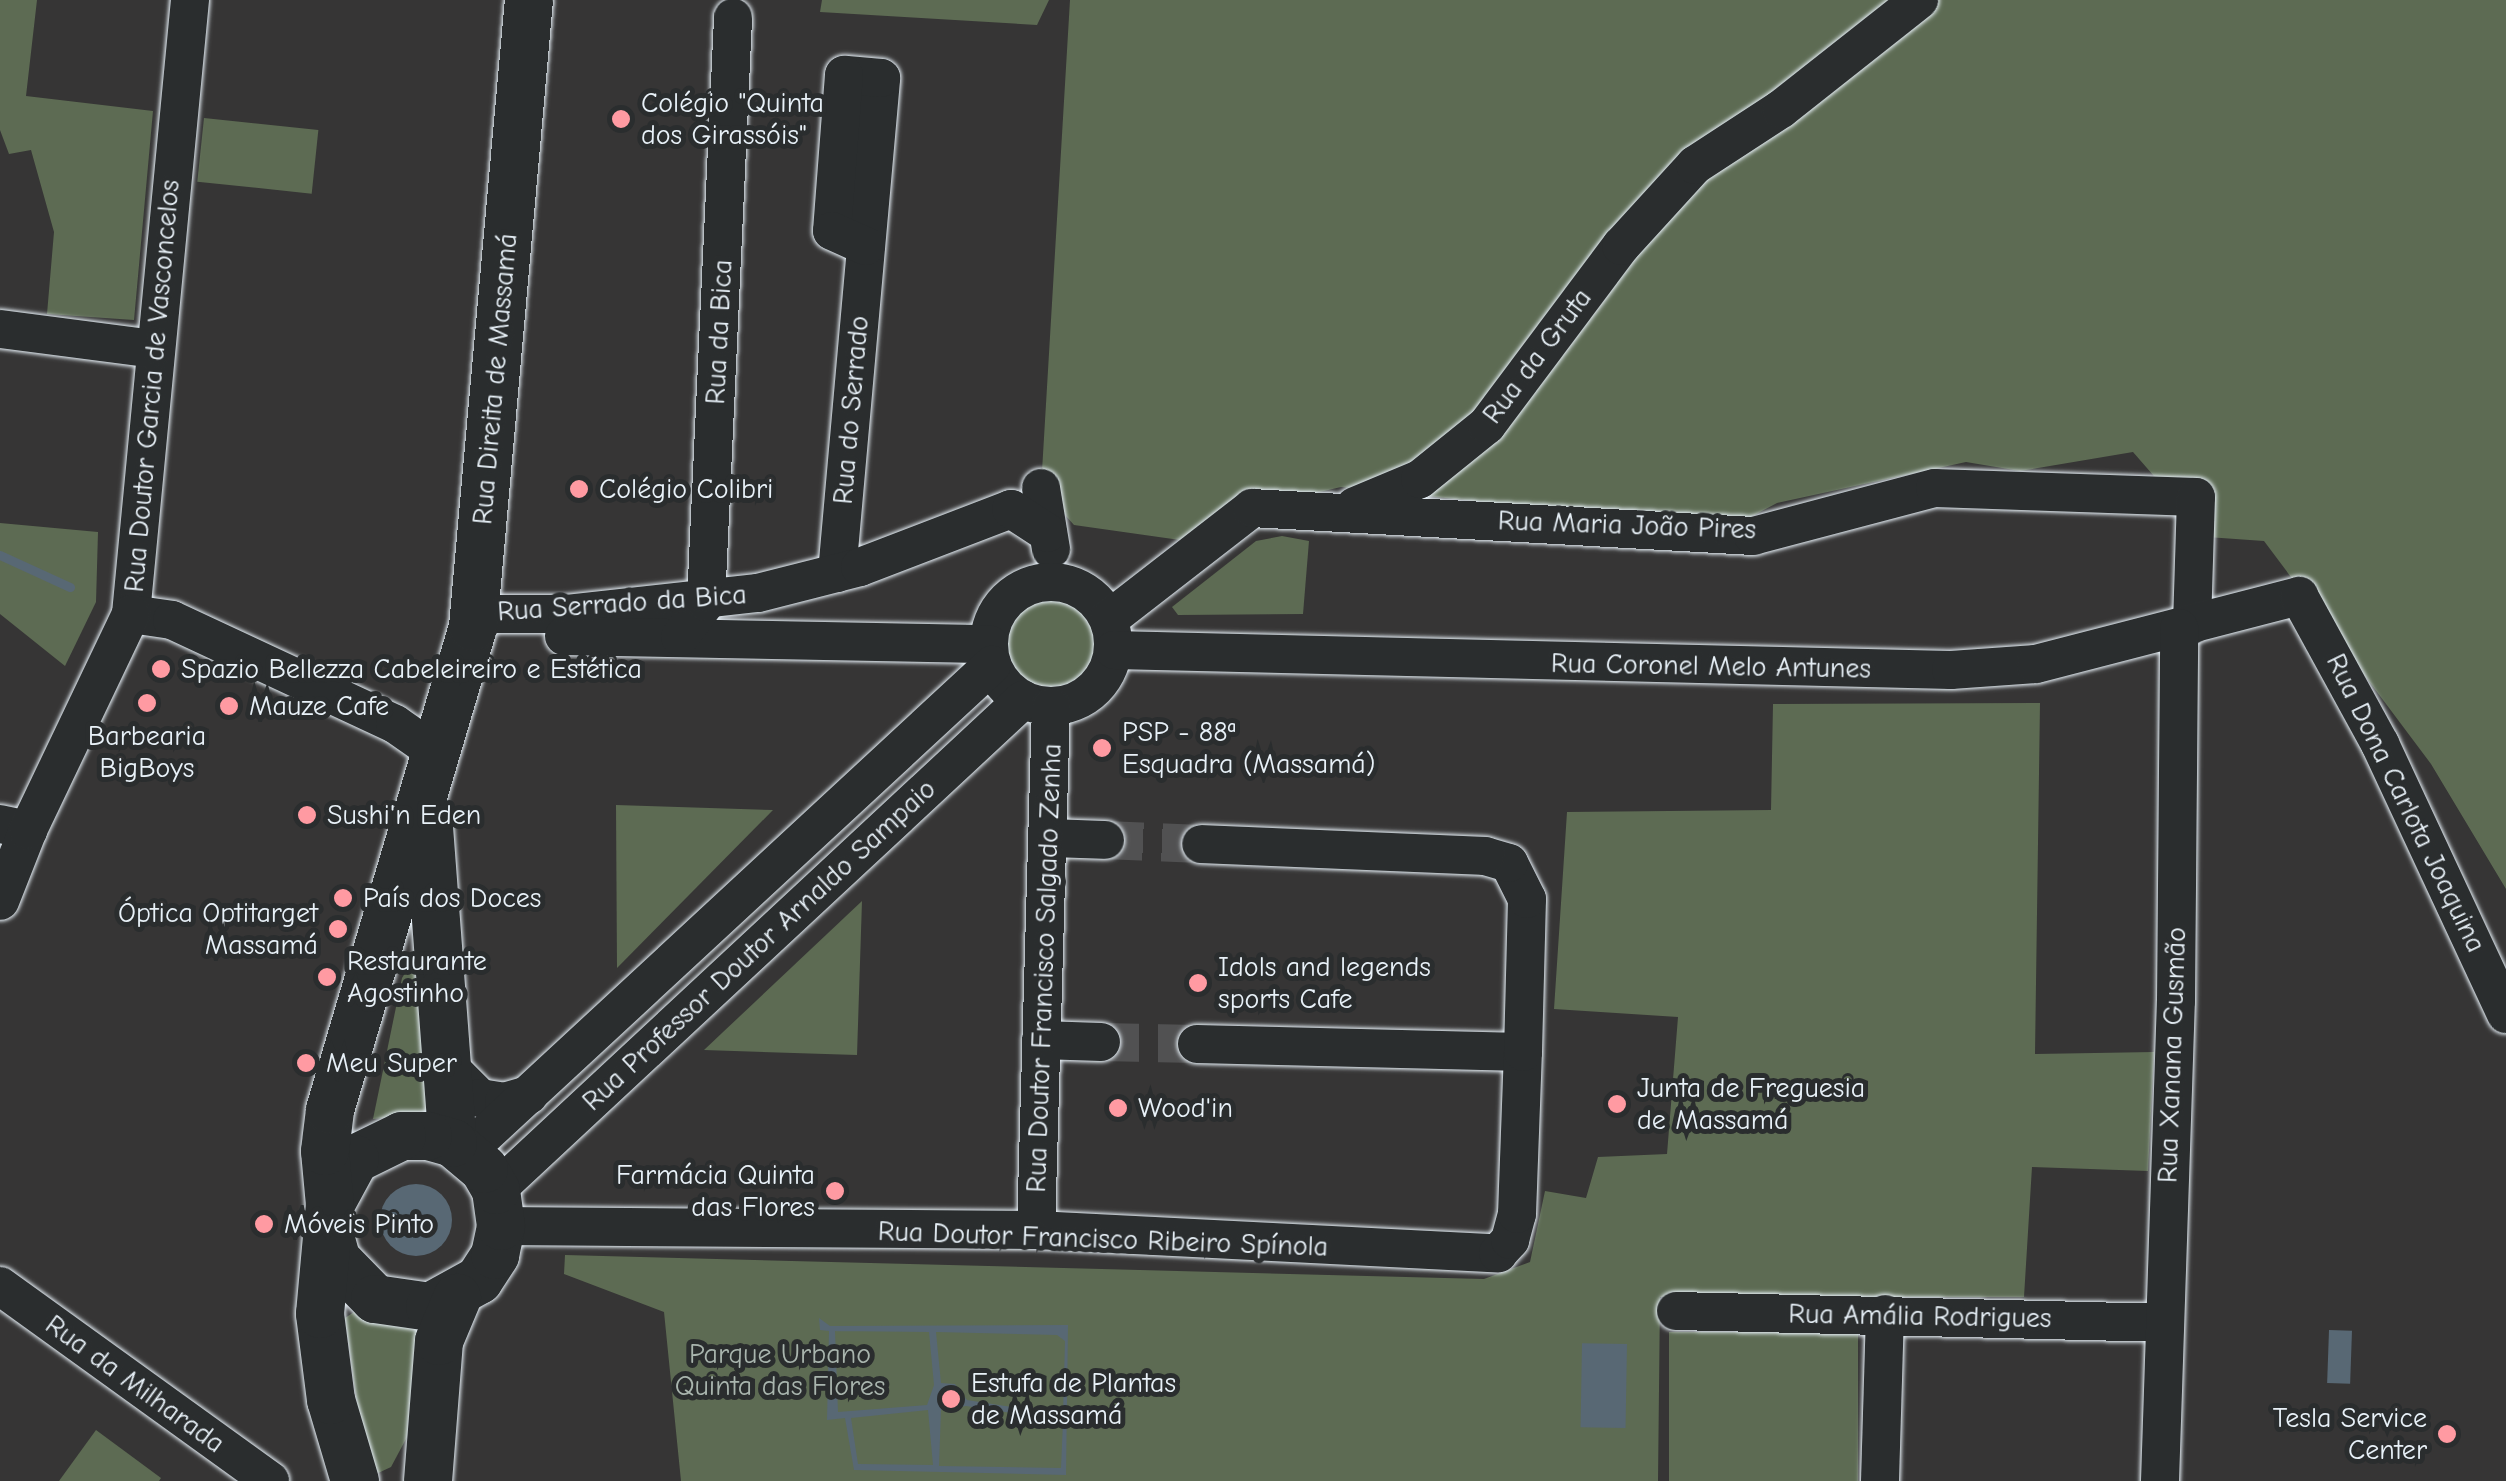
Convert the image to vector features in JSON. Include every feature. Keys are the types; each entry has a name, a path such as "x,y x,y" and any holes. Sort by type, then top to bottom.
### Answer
{"main road":[{"name":"Rua Direita de Massamá","path":"457,1298 416,1308 375,1299 336,1259 325,1151 330,1110 438,754 473,621 528,0"},
{"name":"Rua Direita de Massamá","path":"355,1481 331,1400 320,1314 329,1218 346,1170 376,1144 402,1136 460,1148 446,1064 428,840 438,754"},
{"path":"426,1480 439,1342 457,1298 495,1255 498,1208 460,1148"}],"street":[{"name":"Rua Doutor Garcia de Vasconcelos","path":"190,0 153,349 131,614 172,620 395,724 438,754"},
{"name":"Rua da Gruta","path":"1112,635 1252,508 1344,510 1420,480 1487,425 1621,246 1695,166 1781,109 1918,0"},
{"name":"Rua da Bica","path":"706,602 733,18"},
{"name":"Rua do Serrado","path":"837,574 866,246"},
{"path":"0,328 153,349"},
{"path":"1041,488 1056,582"},
{"name":"Rua Maria João Pires","path":"1344,510 1753,536 1935,488 2196,497 2185,626"},
{"name":"Rua Serrado da Bica","path":"473,621 706,602 837,574 1012,509 1048,534"},
{"path":"1056,582 1088,593 1112,635 1100,684 1086,696 1037,703 991,654 1002,606 1036,583 1056,582"},
{"name":"Rua Coronel Melo Antunes","path":"1112,635 1951,670 2036,664 2299,596"},
{"name":"Rua Dona Carlota Joaquina","path":"2299,596 2380,744 2506,1014"},
{"path":"680,637 706,602"},
{"path":"0,901 14,827 131,614"},
{"name":"Rua Serrado da Bica","path":"473,621 500,636 680,637 991,654"},
{"name":"Rua Xanana Gusmão","path":"2160,1481 2185,626"},
{"name":"Rua Professor Doutor Arnaldo Sampaio","path":"460,1148 529,1095 991,654"},
{"name":"Rua Professor Doutor Arnaldo Sampaio","path":"498,1208 1037,703"},
{"name":"Rua Doutor Francisco Salgado Zenha","path":"1036,1230 1048,838 1037,703"},
{"path":"1048,838 1105,840"},
{"path":"1197,1044 1523,1052 1527,899 1510,864 1485,856 1201,844"},
{"path":"1042,1040 1102,1042"},
{"name":"Rua Doutor Francisco Ribeiro Spínola","path":"498,1208 1498,1253 1510,1240 1517,1214 1523,1052"},
{"path":"446,1064 480,1098 504,1102 529,1095"},
{"name":"Rua da Milharada","path":"4,1298 270,1481"},
{"name":"Rua Amália Rodrigues","path":"1676,1312 2164,1323"},
{"path":"1880,1481 1885,1314"}],"green space":[{"path":"0,0 37,0 26,96 153,111 134,320 47,314 54,232 31,150 9,154 0,130"},
{"path":"822,0 1049,0 1037,25 820,12"},
{"path":"1070,0 2506,0 2506,889 2431,764 2264,541 2207,537 2133,452 2020,471 1966,462 1777,503 1730,528 1341,487 1252,508 1194,542 1074,525 1041,488"},
{"path":"204,118 318,130 312,194 197,182"},
{"path":"0,523 98,532 96,602 65,666 0,614"},
{"path":"1282,536 1309,541 1303,614 1178,615 1172,607 1256,541"},
{"path":"1051,599 1068,602 1082,612 1092,626 1092,660 1082,674 1068,684 1051,687 1034,684 1020,674 1010,660 1007,643 1010,626 1020,612 1034,602"},
{"name":"Parque Urbano Quinta das Flores","path":"2040,703 2035,1054 2154,1052 2148,1171 2032,1167 2024,1297 1660,1297 1658,1481 681,1481 664,1312 564,1274 565,1255 1484,1279 1530,1262 1545,1191 1586,1198 1598,1157 1667,1154 1678,1017 1554,1009 1567,812 1771,810 1773,704"},
{"path":"616,805 773,810 617,968"},
{"path":"862,901 857,1055 704,1050"},
{"path":"413,960 433,1114 373,1119 402,978"},
{"path":"369,1302 432,1316 414,1424 391,1467 376,1474 365,1462 345,1318"},
{"path":"1669,1332 1858,1332 1858,1481 1669,1481"},
{"path":"96,1430 161,1478 159,1481 59,1481"}],"water":[{"path":"416,1184 441,1195 452,1220 441,1245 416,1256 391,1245 380,1220 391,1195"},
{"path":"819,1318 830,1326 1068,1325 1066,1475 854,1470 845,1418 827,1420 829,1331 820,1330","holes":["835,1331 929,1332 934,1385 927,1405 838,1412","936,1332 1057,1335 1065,1341 1063,1415 967,1400 955,1384 941,1383","966,1406 1063,1421 1061,1468 939,1466 941,1410","928,1410 933,1465 858,1464 851,1418"]},
{"path":"2329,1330 2352,1331 2350,1384 2327,1383"},
{"path":"1582,1343 1627,1344 1626,1428 1581,1427"}],"waterway":[{"path":"0,555 70,587"}],"tunnel":[{"path":"1105,840 1201,844"},
{"path":"1101,1042 1197,1044"}],"place":[{"name":"Colégio \"Quinta dos Girassóis\"","path":"621,119"},
{"name":"Colégio Colibri","path":"579,489"},
{"name":"Spazio Bellezza Cabeleireiro e Estética","path":"161,669"},
{"name":"Barbearia BigBoys","path":"147,703"},
{"name":"Mauze Cafe","path":"229,706"},
{"name":"PSP - 88ª Esquadra (Massamá)","path":"1102,748"},
{"name":"Sushi'n Eden","path":"307,815"},
{"name":"País dos Doces","path":"343,898"},
{"name":"Óptica Optitarget Massamá","path":"338,929"},
{"name":"Restaurante Agostinho","path":"327,977"},
{"name":"Idols and legends sports Cafe","path":"1198,983"},
{"name":"Meu Super","path":"306,1063"},
{"name":"Junta de Freguesia de Massamá","path":"1617,1104"},
{"name":"Wood'in","path":"1118,1108"},
{"name":"Farmácia Quinta das Flores","path":"835,1191"},
{"name":"Móveis Pinto","path":"264,1224"},
{"name":"Estufa de Plantas de Massamá","path":"951,1399"},
{"name":"Tesla Service Center","path":"2447,1434"}]}
